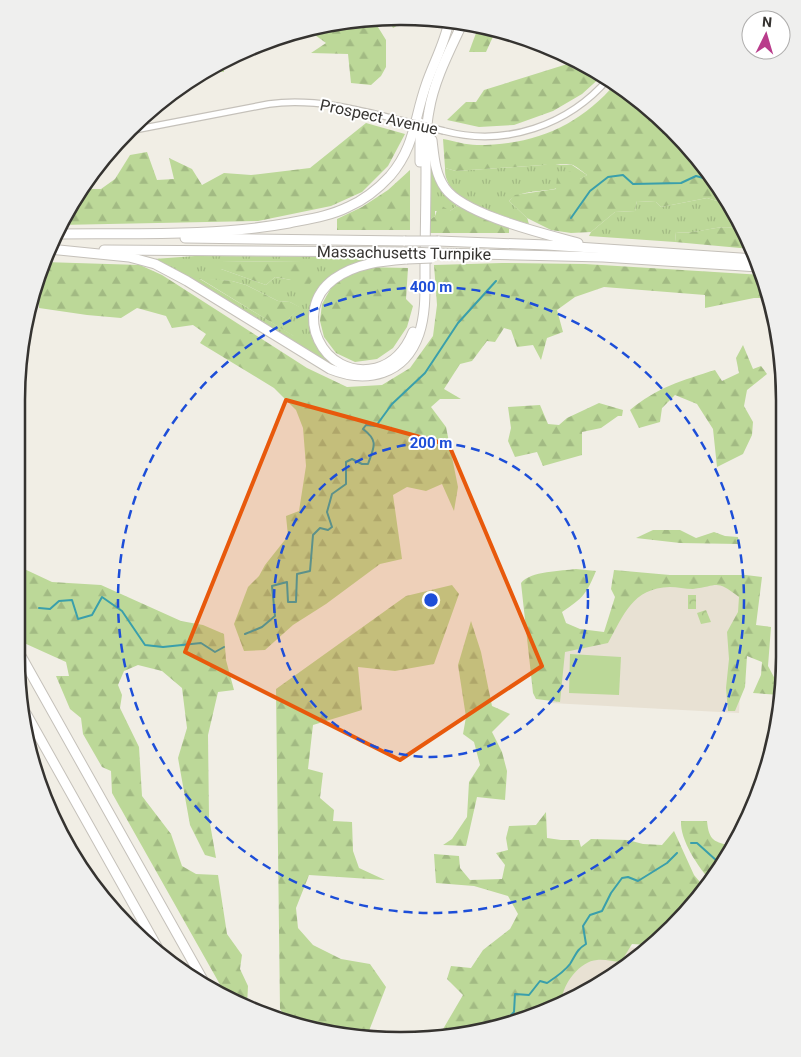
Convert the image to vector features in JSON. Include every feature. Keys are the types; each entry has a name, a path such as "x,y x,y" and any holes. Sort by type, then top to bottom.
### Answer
{"highway":[{"path":"57,250 146,260 187,281 330,369 343,374 360,376 381,373 397,366 409,354 417,340 423,317 425,296 425,87 448,28"},
{"path":"63,236 232,230 281,224 336,212 366,197 391,174 408,148 459,31"},
{"path":"425,109 436,169 443,185 456,200 472,209 550,236 595,248"},
{"path":"406,256 360,266 339,275 324,288 318,297 314,309 314,327 321,345 333,360 344,366 356,369 371,369 383,366 400,354 413,334 418,316 420,286 419,130 425,109"},
{"name":"Massachusetts Turnpike","path":"63,236 438,241 595,248 748,258"},
{"name":"Massachusetts Turnpike","path":"57,249 406,256 564,256 751,266"},
{"path":"25,664 199,974"},
{"path":"31,722 152,938"}],"street":[{"name":"Prospect Avenue","path":"142,128 269,104 290,102 330,105 469,135 493,136 515,134 555,120 580,106 603,84"}],"highlighted area":[{"path":"286,400 449,445 542,666 400,760 185,652"}],"shaded area":[{"path":"630,578 737,580 755,626 768,626 767,652 742,651 739,713 551,703 552,648 605,638"},
{"path":"553,940 637,948 588,982 547,1002"}],"green space":[{"path":"377,26 386,40 386,67 381,76 371,85 351,83 348,54 311,53 326,43 315,35 351,28"},
{"path":"476,33 493,37 486,52 469,52"},
{"path":"567,64 597,81 582,94 553,111 514,125 479,127 447,120 466,102 476,102 484,90"},
{"path":"610,89 648,118 683,153 718,201 707,198 661,207 656,202 637,201 635,211 615,212 591,232 571,233 551,230 527,218 509,201 515,195 556,189 557,177 570,171 580,179 587,175 573,165 549,164 456,171 445,168 443,139 477,145 498,144 537,137 571,122 602,98"},
{"path":"366,123 405,134 388,166 362,192 331,206 258,221 69,225 90,189 101,189 115,179 130,155 147,152 157,180 174,179 169,158 192,169 202,185 224,173 251,175 310,168"},
{"path":"551,163 572,165 587,175 554,189 524,193 509,201 527,218 529,224 495,213 460,196 452,188 445,174 445,168 456,171"},
{"path":"410,170 410,230 337,230 337,219 362,207 388,190"},
{"path":"430,170 433,170 447,197 457,206 450,211 435,211 435,216 431,219"},
{"path":"707,198 718,201 733,227 676,232 675,242 589,236 591,232 615,212 635,211 637,201 656,202 661,207"},
{"path":"439,204 450,211 457,206 509,226 509,233 429,233 431,219 435,216"},
{"path":"733,227 743,248 675,242 676,232"},
{"path":"195,256 384,257 353,264 336,272 327,279 315,298 311,319 311,330 314,340 325,356 344,369 330,365 154,259","holes":["221,261 303,262 291,280 275,277 266,285 221,269","200,279 232,281 246,285 278,301 290,302 299,307 288,319 294,336"]},
{"path":"221,261 303,262 315,277 303,293 291,280 275,277 266,285 221,269"},
{"path":"52,262 140,265 162,275 307,368 347,387 382,385 410,368 433,336 437,305 434,265 502,263 585,264 754,274 761,298 705,308 705,295 604,287 575,297 557,310 563,332 547,338 541,360 533,345 517,347 511,330 504,328 495,342 487,341 472,361 460,364 444,389 461,399 440,399 431,407 446,427 458,487 454,511 442,484 426,491 407,487 393,495 402,559 380,564 326,604 293,625 265,650 244,651 234,624 248,587 259,576 265,565 288,536 286,516 299,511 306,466 303,428 296,410 274,388 200,343 206,334 193,325 172,328 166,316 137,308 121,318 39,308 39,300"},
{"path":"363,267 408,268 406,299 413,306 407,327 393,348 377,359 355,362 336,353 324,337 320,321 322,304 331,288 348,273"},
{"path":"199,278 232,281 246,285 278,301 290,302 300,307 288,319 295,326 295,337"},
{"path":"743,345 753,369 761,366 767,374 747,390 744,406 753,422 752,435 743,454 717,467 713,429 697,404 675,395 662,408 660,422 639,428 630,410 640,402 660,390 715,370 722,381 739,373 736,358"},
{"path":"599,403 623,410 622,416 618,416 601,428 582,432 582,455 543,466 537,452 515,457 508,441 511,428 508,407 540,405 548,424 559,425 567,418"},
{"path":"653,530 680,530 696,538 714,532 725,536 738,537 739,544 680,543 636,538"},
{"path":"25,569 52,582 101,585 181,621 203,625 224,634 226,660 234,690 218,692 208,735 209,818 216,858 205,855 190,825 178,758 187,728 182,688 162,671 138,665 124,671 118,685 122,695 120,708 139,747 142,796 171,834 182,866 196,874 218,875 227,934 242,955 240,969 248,986 247,999 221,986 112,793 111,771 102,767 83,734 81,718 70,709 56,676 69,676 66,662 25,643"},
{"path":"576,569 596,571 583,595 562,612 566,623 580,629 604,632 615,597 611,589 614,570 670,575 746,575 762,577 756,625 771,627 768,666 775,679 774,694 753,693 761,675 762,662 747,656 745,687 735,711 728,711 726,688 729,659 727,632 738,612 739,597 717,585 693,589 670,587 647,592 631,605 608,643 565,652 560,702 536,699 533,693 521,583 531,576"},
{"path":"452,585 459,594 434,664 395,671 358,667 362,710 313,725 308,769 323,773 320,798 334,810 333,821 352,822 353,851 359,868 385,880 309,875 296,908 298,928 313,945 341,959 370,964 386,987 369,1030 351,1029 303,1019 283,1013 280,1009 276,689 406,596"},
{"path":"688,595 696,595 696,609 688,609"},
{"path":"706,610 711,622 701,624 697,613"},
{"path":"471,621 481,652 492,706 510,714 492,732 502,752 507,771 505,800 477,797 466,846 443,845 452,839 467,817 469,782 480,765 474,742 463,734 466,717 458,665"},
{"path":"570,654 621,657 619,695 569,693"},
{"path":"546,812 547,838 579,840 581,847 591,839 628,840 643,844 662,845 674,831 694,875 700,882 683,904 648,939 641,945 632,944 623,958 619,962 597,960 584,964 569,980 563,995 498,1019 443,1030 463,995 447,979 451,966 471,968 483,950 510,929 518,914 508,896 474,886 436,883 434,854 459,856 460,868 470,880 502,879 505,865 496,853 508,850 506,838 509,826 536,825"},
{"path":"681,821 707,821 711,837 717,842 726,844 706,874 687,845 681,828"}],"waterway":[{"path":"571,218 590,191 608,177 623,175 633,184 681,183 696,176 702,178"},
{"path":"245,634 262,627 275,616 272,586 287,582 288,602 296,602 297,574 310,571 313,535 320,528 328,530 332,527 327,512 332,494 346,484 346,462 352,459 362,464 368,464 374,445 371,437 363,429 366,425 376,426 392,404 425,373 458,323 496,281"},
{"path":"39,608 50,609 59,601 72,600 78,619 92,615 102,597 122,611 145,645 163,647 201,643 215,652 224,647"},
{"path":"691,843 697,843 716,860"},
{"path":"511,1015 514,1012 515,994 529,995 540,981 547,983 568,967 578,951 586,944 583,926 590,915 602,911 611,893 622,878 628,877 638,881 667,863 677,853"}]}
